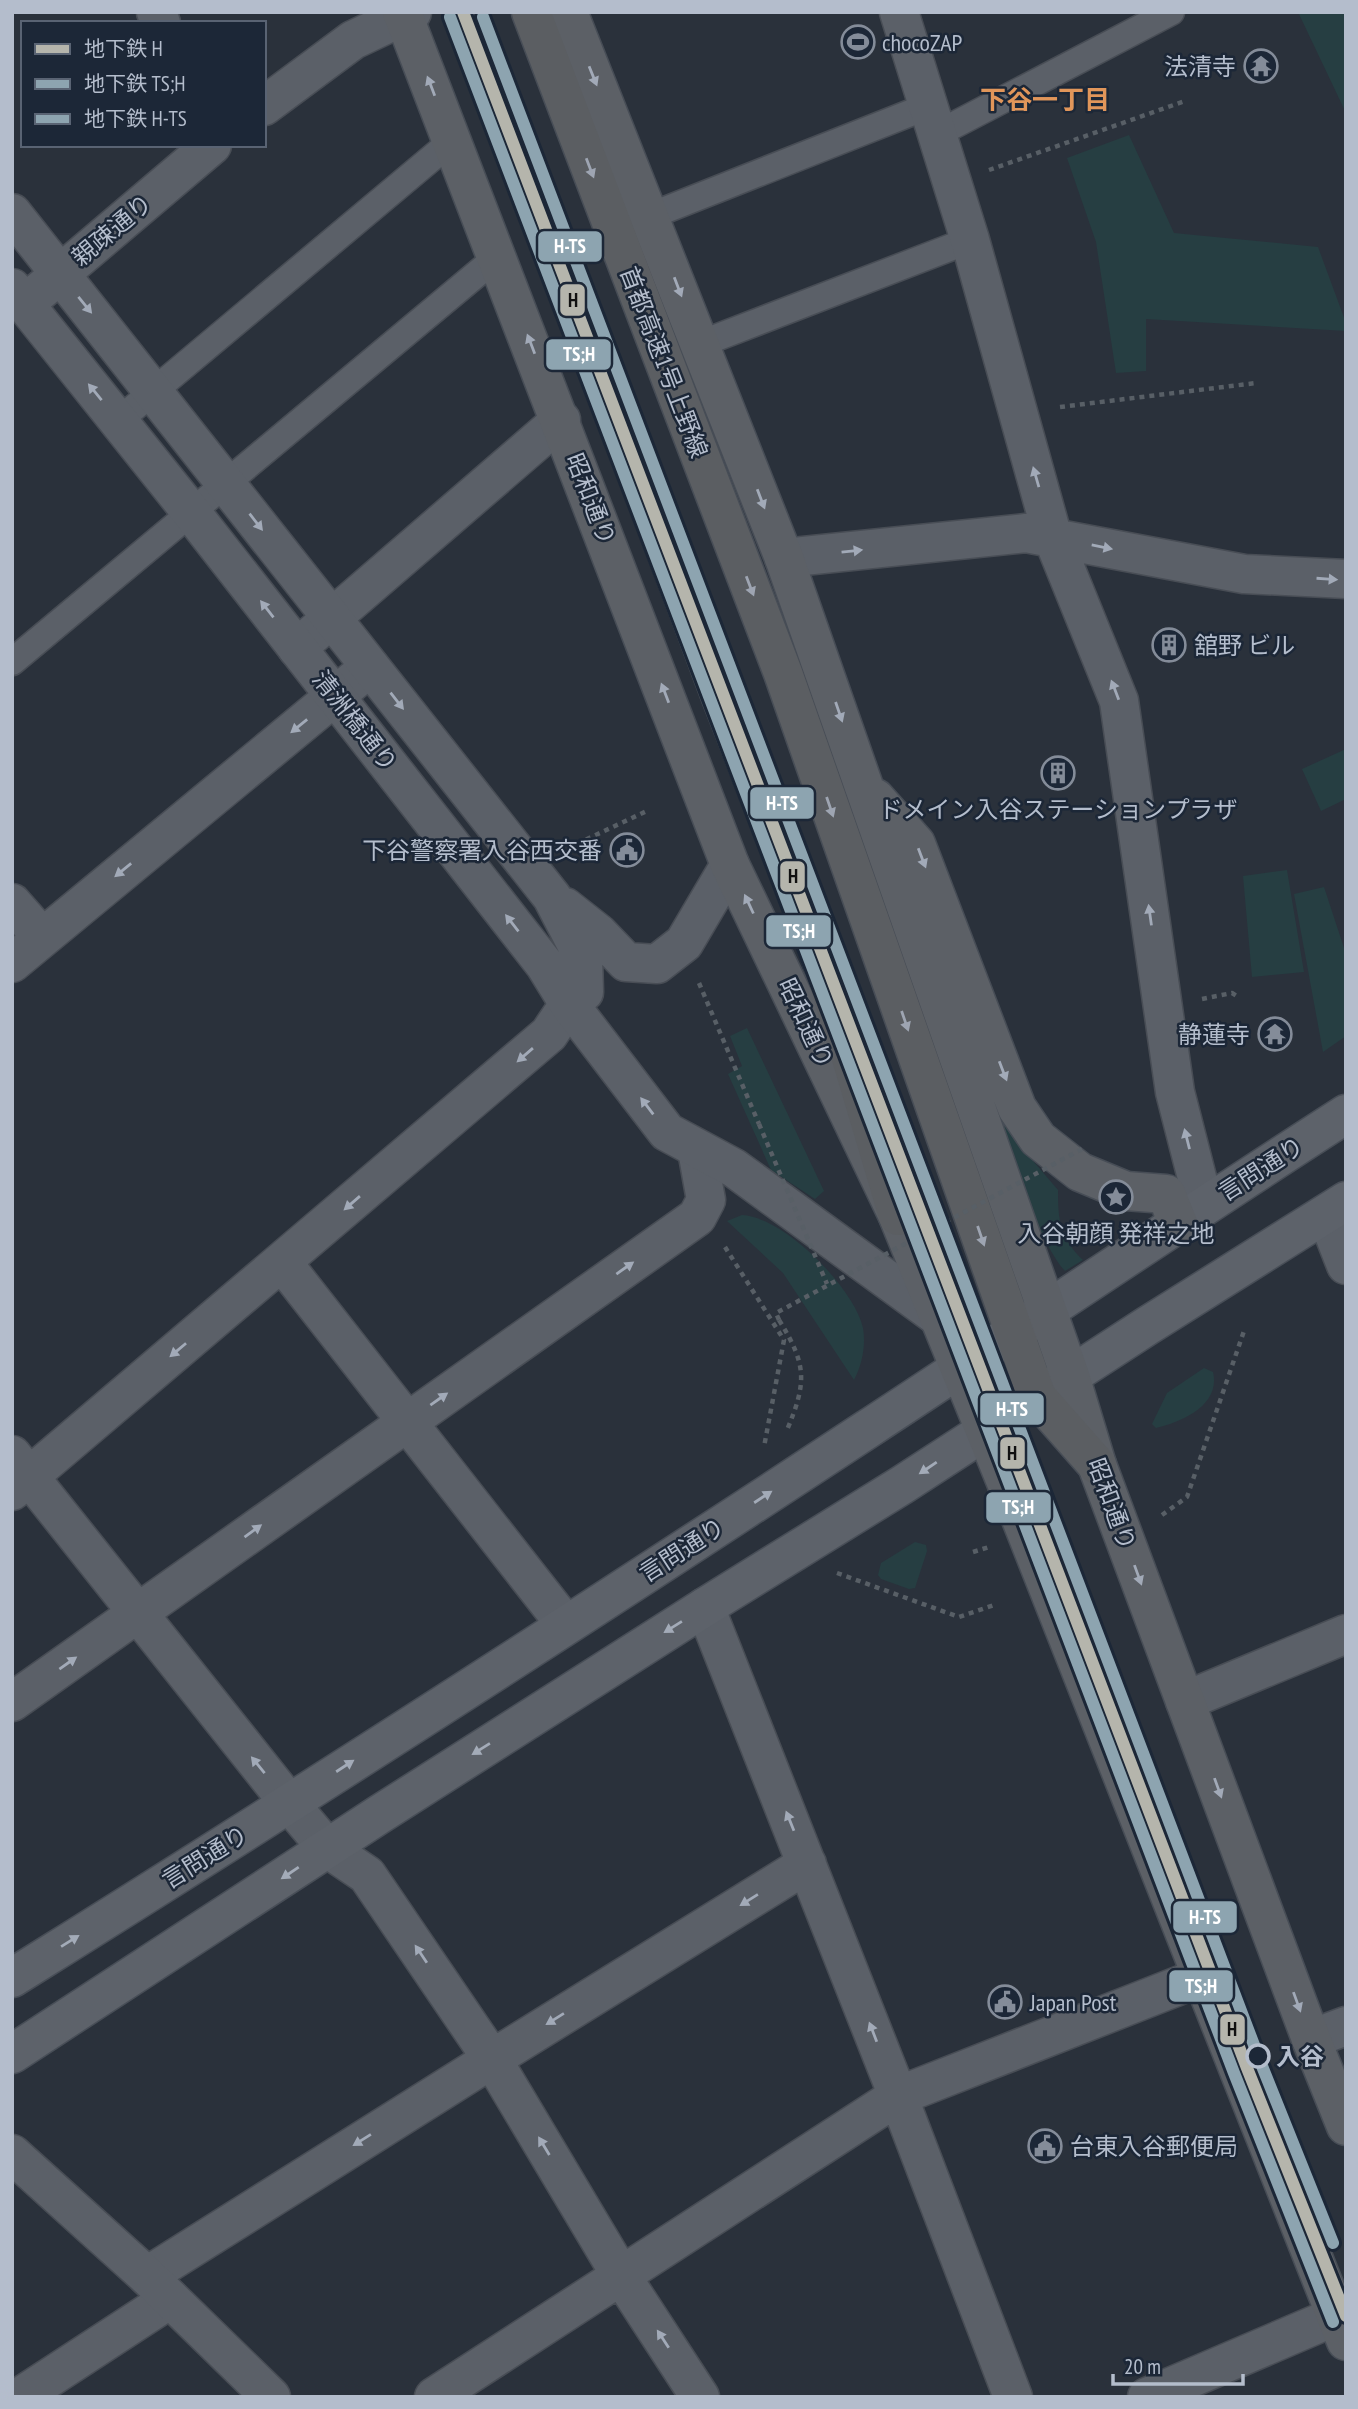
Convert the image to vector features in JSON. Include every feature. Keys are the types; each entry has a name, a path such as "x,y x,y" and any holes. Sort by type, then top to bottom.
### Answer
{"highway":[{"path":"465,12 720,697 813,930 898,1216"},
{"name":"首都高速1号上野線","path":"531,12 783,673 1037,1397"},
{"name":"昭和通り","path":"568,12 784,558 1070,1376 1097,1465 1185,1700 1328,2032 1346,2126"},
{"name":"昭和通り","path":"406,13 452,141 730,864 898,1216 1341,2328"},
{"path":"865,786 916,844 1017,1108 1038,1139 1080,1172 1126,1191 1166,1194 1191,1214"},
{"path":"1037,1397 1097,1465"}],"main road":[{"name":"言問通り","path":"12,1978 289,1804 566,1625 1346,1114"},
{"path":"12,2054 327,1848 902,1485 1147,1325 1336,1208"}],"street":[{"path":"266,105 353,40 406,13"},
{"path":"901,13 970,240 1054,538 1119,701 1191,1214"},
{"name":"親疎通り","path":"16,303 60,274 210,147"},
{"name":"清洲橋通り","path":"12,213 552,897"},
{"name":"清洲橋通り","path":"16,303 118,421 191,512 545,965 569,1004 667,1132 734,1168 937,1315"},
{"path":"297,648 561,420"},
{"path":"784,558 1026,533 1244,573 1346,579"},
{"path":"12,963 370,667"},
{"path":"552,897 598,933 626,962 657,964 684,943 730,864"},
{"path":"552,897 583,957 584,992 569,1004 549,1034 282,1262 18,1474 137,1614 327,1848 367,1875 492,2059 620,2274 700,2397"},
{"path":"12,902 42,937"},
{"path":"12,1702 697,1217 706,1200 698,1150"},
{"path":"1336,1208 1346,1265"},
{"path":"282,1262 566,1625"},
{"path":"705,1607 898,2096 1013,2397"},
{"path":"1185,1700 1346,1634"},
{"path":"20,2397 159,2288 492,2059 807,1864"},
{"path":"434,2397 898,2096 1201,1977"},
{"path":"12,2154 159,2288 271,2397"},
{"path":"1147,2397 1341,2328"}],"lane":[{"path":"650,216 932,120 1171,12"},
{"path":"118,421 452,141"},
{"path":"700,344 970,240"},
{"path":"12,662 497,257"}],"path":[{"path":"952,183 1185,101"},
{"path":"1018,412 1256,383"},
{"path":"562,851 649,810"},
{"path":"724,1041 827,1285"},
{"path":"786,1434 798,1402 801,1365 796,1347 776,1313 1082,1149"},
{"path":"725,1246 784,1340 763,1449"},
{"path":"1162,1515 1186,1497 1245,1328"},
{"path":"833,1572 959,1617 994,1605"}],"green space":[{"path":"1298,12 1346,12 1346,113"},
{"path":"1129,135 1174,233 1318,247 1346,323 1346,331 1146,319 1146,371 1116,373 1096,242 1067,158"},
{"path":"1346,749 1346,799 1321,811 1302,769"},
{"path":"1287,870 1304,972 1252,977 1243,876"},
{"path":"1324,887 1346,954 1346,1036 1323,1052 1294,894"},
{"path":"747,1028 824,1191 815,1199 771,1170 728,1074 742,1066 730,1036"},
{"path":"1002,1117 1022,1148 1058,1190 1062,1228 1069,1244 1083,1260 1065,1271 1037,1223 1003,1127"},
{"path":"742,1215 759,1219 796,1241 832,1275 846,1293 857,1311 864,1335 863,1355 854,1380 783,1273 727,1221"},
{"path":"1204,1368 1213,1372 1214,1384 1205,1403 1188,1416 1156,1428 1152,1424 1167,1393"},
{"path":"915,1542 926,1545 927,1551 915,1588 909,1589 881,1579 878,1575 881,1563"}],"metro line":[{"name":"H","path":"463,12 1247,2068 1346,2316"},
{"name":"TS;H","path":"450,17 1234,2073 1333,2322"},
{"name":"H-TS","path":"483,17 1262,2066 1333,2243"}],"place":[{"name":"chocoZAP","path":"858,42"},
{"name":"法清寺","path":"1261,66"},
{"name":"舘野 ビル","path":"1169,645"},
{"name":"ドメイン入谷ステーションプラザ","path":"1058,773"},
{"name":"下谷警察署入谷西交番","path":"627,850"},
{"name":"静蓮寺","path":"1275,1034"},
{"name":"入谷朝顔 発祥之地","path":"1116,1197"},
{"name":"Japan Post","path":"1005,2002"},
{"name":"入谷","path":"1258,2056"},
{"name":"台東入谷郵便局","path":"1045,2146"}],"district":[{"name":"下谷一丁目","path":"1045,99"}]}
